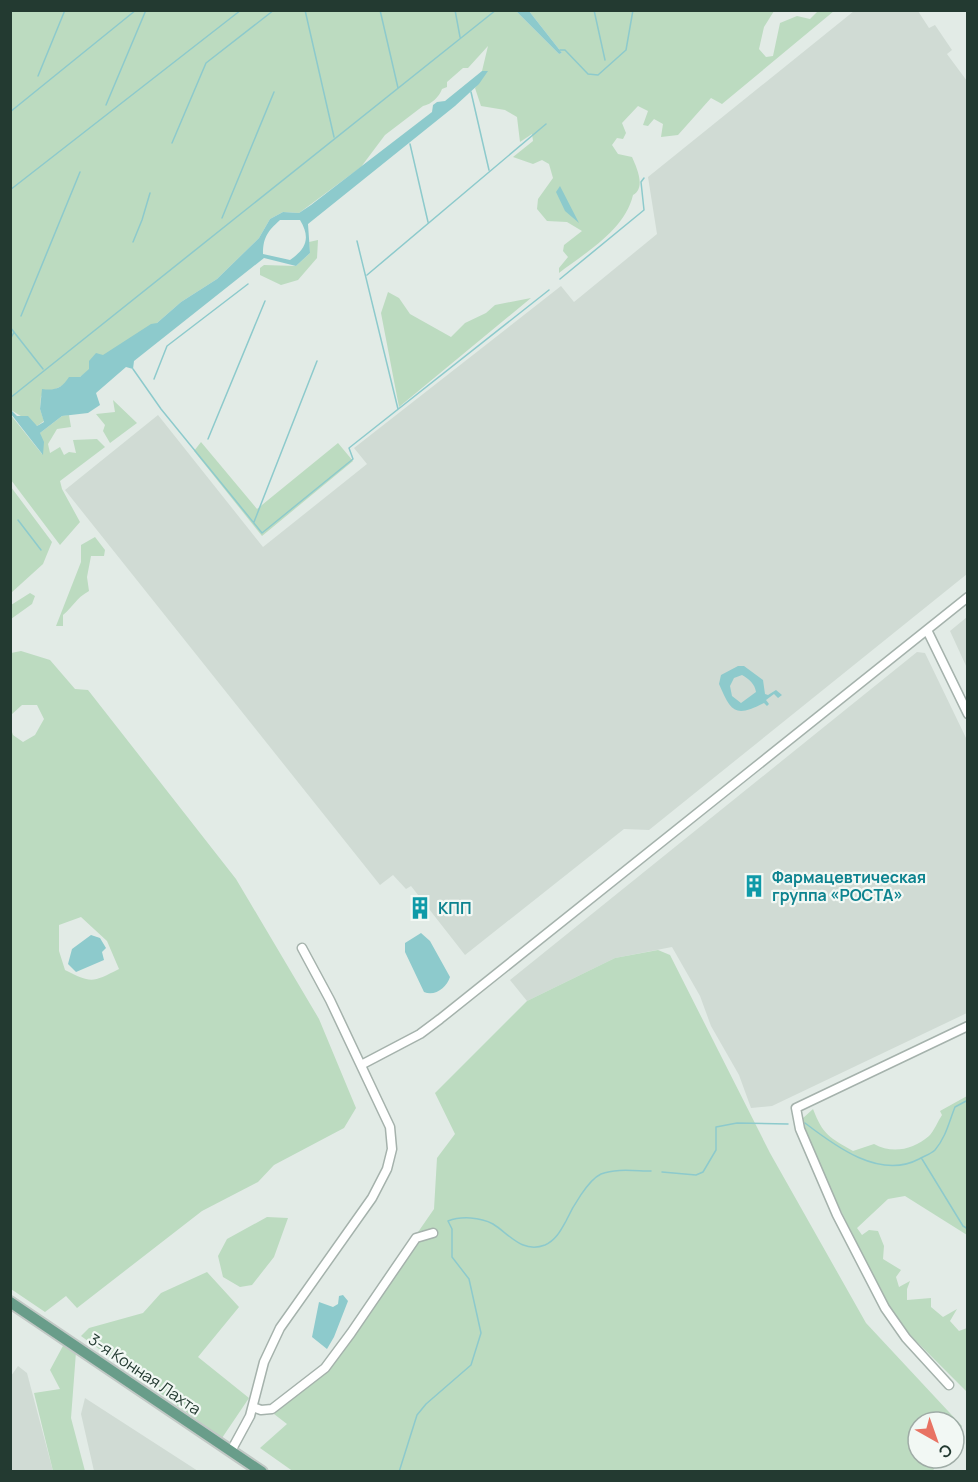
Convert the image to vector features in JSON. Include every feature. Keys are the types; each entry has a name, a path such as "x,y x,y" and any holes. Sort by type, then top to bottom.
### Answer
{"main road":[{"name":"3-я Конная Лахта","path":"10,1302 262,1472"}],"street":[{"path":"362,1065 420,1034 440,1019 968,597"},
{"path":"927,630 968,714"},
{"path":"231,1450 253,1407 264,1362 280,1328 372,1198 390,1160 392,1139 390,1126 330,1000 302,948"},
{"path":"950,1385 906,1338 885,1308 837,1215 800,1129 796,1108 968,1026"},
{"path":"253,1407 261,1410 273,1409 325,1368 416,1238 433,1233"}],"shaded area":[{"path":"854,11 918,11 929,28 935,25 952,50 947,54 967,81 967,574 649,830 624,829 465,955 411,886 406,889 393,875 380,885 65,490 158,415 263,547 367,464 354,448 561,286 574,302 657,234 648,177"},
{"path":"967,617 967,668 950,631"},
{"path":"917,652 925,653 967,740 967,1013 772,1106 751,1108 739,1075 711,1026 700,996 672,947 615,958 527,1001 510,980"},
{"path":"18,1366 27,1373 53,1471 11,1471 11,1376"},
{"path":"85,1398 198,1471 94,1471 81,1414"}],"green space":[{"path":"10,11 516,11 559,54 562,53 529,11 774,11 764,27 759,49 766,57 773,56 780,23 797,16 810,19 818,11 834,11 722,104 711,98 678,135 661,137 663,124 654,119 648,126 643,125 648,111 638,106 622,123 626,133 623,139 617,138 612,145 618,154 632,157 639,178 639,188 633,195 629,208 613,230 559,273 559,268 568,257 563,251 564,245 582,231 567,222 547,221 537,209 538,199 553,178 549,164 542,160 533,164 513,157 533,141 532,134 520,142 517,117 505,110 481,106 475,88 487,71 482,71 488,46 468,68 463,68 447,82 447,87 442,89 435,100 423,106 385,135 361,167 299,213 283,212 270,219 259,238 217,279 181,302 157,323 80,377 41,396 40,409 44,421 37,426 11,410"},
{"path":"318,240 317,258 298,280 281,285 260,275 260,268 264,265 296,266 310,253 309,242"},
{"path":"388,292 399,298 410,314 451,337 465,323 486,313 495,305 531,298 399,407 381,313"},
{"path":"113,400 137,423 110,443 103,431 105,425 96,414 115,412"},
{"path":"10,414 42,454 40,433 62,416 69,415 71,427 57,429 48,444 50,453 60,447 64,455 69,452 76,453 73,440 97,439 105,447 60,481 80,522 60,545 11,480"},
{"path":"201,442 257,509 338,443 353,461 262,536 194,451"},
{"path":"11,487 52,542 43,564 11,593"},
{"path":"95,537 105,550 104,556 91,556 87,577 89,591 63,615 63,626 56,626 81,562 81,545"},
{"path":"30,593 35,596 32,604 11,619 11,605"},
{"path":"21,651 50,660 75,689 88,690 236,879 319,1019 356,1108 344,1128 274,1165 258,1182 202,1211 77,1308 66,1296 45,1312 11,1289 10,726 13,735 23,742 35,735 44,719 37,705 22,705 11,715 11,653","holes":["81,917 107,941 119,969 92,980 81,978 65,970 59,951 59,925"]},
{"path":"658,950 670,955 770,1153 866,1323 947,1410 906,1410 906,1470 933,1470 932,1472 294,1472 260,1448 287,1424 274,1414 324,1368 434,1209 437,1158 455,1134 435,1093 527,1001 615,958"},
{"path":"967,1096 967,1235 905,1196 888,1199 857,1228 862,1235 869,1230 878,1231 884,1246 883,1259 901,1270 896,1277 899,1287 910,1281 907,1300 931,1298 931,1307 943,1317 957,1309 950,1321 959,1331 967,1328 967,1392 910,1335 883,1297 805,1137 802,1119 813,1109 824,1130 853,1151 874,1144 895,1150 923,1141 933,1131 942,1115 940,1111"},
{"path":"267,1217 288,1218 274,1257 252,1285 240,1287 223,1277 218,1256 227,1239"},
{"path":"207,1272 239,1307 198,1357 249,1398 222,1438 81,1336 89,1328 143,1313 161,1293"},
{"path":"64,1344 76,1352 71,1418 85,1471 53,1471 34,1393 60,1389 50,1370"}],"water":[{"path":"516,11 529,11 562,53 559,54"},
{"path":"482,71 488,71 479,84 455,106 308,224 310,253 296,266 264,258 134,361 133,369 126,367 96,393 100,405 88,413 62,416 40,433 44,442 43,455 11,414 11,410 17,416 28,416 37,426 44,422 40,409 42,389 51,390 64,384 69,377 80,377 89,369 89,361 96,353 103,355 151,324 157,323 181,302 217,279 259,238 270,219 283,212 299,213 311,205 432,112 433,105 445,101","holes":["280,220 300,220 306,238 300,252 290,260 263,254 267,235"]},
{"path":"560,186 579,223 565,211 556,192"},
{"path":"738,666 744,666 763,680 765,694 768,695 776,690 782,695 778,698 774,694 766,700 769,704 767,706 764,703 746,710 735,710 727,701 719,684 721,675","holes":["742,675 753,684 756,692 741,703 732,696 730,686 734,678"]},
{"path":"421,933 430,941 450,977 443,987 432,993 424,992 405,952 405,943"},
{"path":"91,935 100,938 106,948 102,952 104,960 76,972 68,964 72,949"},
{"path":"343,1295 348,1301 327,1349 312,1337 319,1302 333,1307 338,1304 339,1296"}],"waterway":[{"path":"38,76 65,10"},
{"path":"10,112 136,10"},
{"path":"106,105 146,10"},
{"path":"10,190 241,10"},
{"path":"172,143 206,63 274,10"},
{"path":"305,10 334,137"},
{"path":"380,10 398,88"},
{"path":"455,10 460,37"},
{"path":"10,398 496,10"},
{"path":"594,10 605,60"},
{"path":"560,50 565,50 588,74 598,75 626,50 633,10"},
{"path":"222,218 274,92"},
{"path":"471,92 489,170"},
{"path":"367,275 546,124"},
{"path":"410,144 428,222"},
{"path":"21,316 80,172"},
{"path":"560,279 644,210 641,182 644,178"},
{"path":"133,242 150,193"},
{"path":"357,241 398,409"},
{"path":"154,379 167,346 248,284"},
{"path":"133,369 161,409 262,533 353,459 349,448 549,290"},
{"path":"208,439 265,301"},
{"path":"10,327 43,369"},
{"path":"10,340 14,332"},
{"path":"254,522 317,361"},
{"path":"18,520 41,550"},
{"path":"805,1123 859,1158 874,1163 904,1164 935,1150 945,1135 955,1107 968,1100"},
{"path":"662,1172 696,1175 703,1172 716,1150 716,1127 737,1123 788,1124"},
{"path":"922,1159 963,1226 968,1229"},
{"path":"399,1472 417,1415 426,1404 471,1365 481,1333 469,1279 452,1257 452,1229 448,1221 465,1218 482,1220 493,1224 522,1245 537,1247 555,1238 581,1195 596,1177 613,1171 651,1171"}],"place":[{"name":"Фармацевтическая группа «РОСТА»","path":"754,886"},
{"name":"КПП","path":"420,908"}]}
